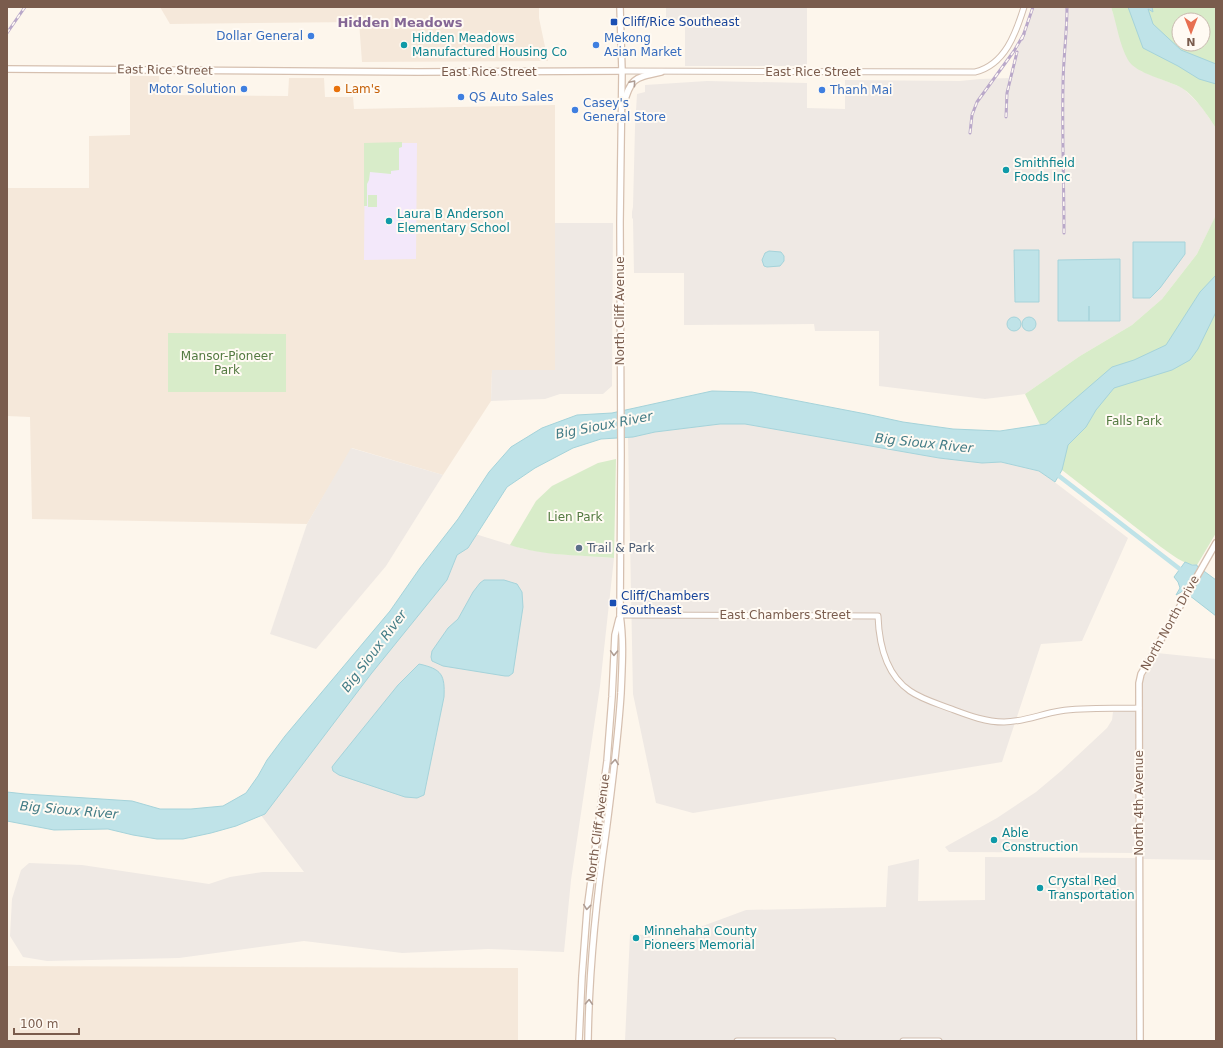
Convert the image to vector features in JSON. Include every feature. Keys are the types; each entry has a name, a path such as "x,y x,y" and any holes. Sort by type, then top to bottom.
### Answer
{"main road":[{"name":"North Cliff Avenue","path":"588,1041 595,920 614,775 619,724 623,634 620,615 620,222 622,72 620,7"},
{"name":"East Rice Street","path":"7,69 622,72"},
{"path":"622,112 629,87 634,80 661,72"},
{"name":"North North Drive","path":"1139,708 1139,683 1141,674 1216,543"},
{"name":"North Cliff Avenue","path":"580,1041 582,976 587,910 607,761 615,635 620,615"},
{"name":"North 4th Avenue","path":"1139,708 1140,1041"}],"street":[{"name":"East Rice Street","path":"622,72 970,72 985,69 993,64 1002,54 1013,38 1024,7"},
{"name":"East Chambers Street","path":"620,615 878,616 879,636 882,651 893,673 910,691 932,702 993,722 1020,721 1061,711 1139,708"},
{"path":"737,1041 832,1041"},
{"path":"903,1041 939,1041"}],"shaded area":[{"path":"160,7 539,7 539,18 548,61 362,62 359,22 170,24"},
{"path":"666,7 807,7 807,66 685,66 685,20 666,20"},
{"path":"1033,7 1111,7 1115,19 1141,71 1183,88 1201,106 1216,128 1216,215 1214,220 1197,254 1162,299 1132,325 1080,356 1025,394 985,399 879,386 879,331 815,331 814,324 684,325 684,273 634,273 632,212 635,127 637,94 645,92 645,85 707,81 807,83 807,108 845,109 845,80 960,81 1010,78 1018,48"},
{"path":"130,76 159,76 160,95 288,96 289,78 324,78 325,97 353,97 354,109 555,105 555,370 492,370 491,401 443,475 352,448 307,524 32,519 30,417 7,416 7,188 89,188 89,136 130,135"},
{"path":"365,143 417,143 416,259 364,260"},
{"path":"555,223 613,223 612,386 603,394 560,394 545,399 491,401 492,370 555,370"},
{"path":"720,424 745,424 939,458 982,463 1001,462 1040,471 1128,538 1082,641 1041,644 1002,762 693,813 656,803 633,694 628,437"},
{"path":"351,448 443,475 386,566 316,649 270,634 307,524"},
{"path":"472,533 524,549 557,554 614,558 600,686 571,880 564,952 488,949 402,953 304,941 179,958 47,961 23,957 10,936 12,899 21,870 29,863 82,865 209,884 230,877 263,872 304,872 257,810"},
{"path":"1157,653 1216,659 1216,860 1142,859 1142,681"},
{"path":"1136,710 1137,853 949,852 945,847 997,818 1036,792 1107,728 1112,720 1113,712"},
{"path":"985,857 1137,858 1137,1041 625,1041 630,934 647,935 669,944 692,930 746,910 886,907 888,866 919,859 918,901 985,900"},
{"path":"7,966 518,968 518,1041 7,1041"}],"green space":[{"path":"1111,7 1216,7 1216,128 1192,96 1182,88 1145,73 1132,65 1122,47"},
{"path":"402,142 402,147 399,148 399,170 391,171 391,174 370,172 367,184 367,206 364,206 364,143"},
{"path":"368,195 377,195 377,207 368,207"},
{"name":"Falls Park","path":"1216,215 1216,533 1197,565 1192,565 1169,553 1062,470 1025,394 1080,356 1132,325 1162,299 1197,254"},
{"name":"Mansor-Pioneer Park","path":"168,333 286,334 286,392 168,392"},
{"name":"Lien Park","path":"616,459 614,558 548,553 523,549 510,545 536,501 552,486 598,463"}],"water":[{"path":"1128,7 1152,7 1153,12 1148,9 1153,24 1171,41 1171,52 1186,52 1216,64 1216,84 1199,79 1178,66 1143,48"},
{"path":"1133,242 1185,242 1185,254 1160,288 1150,298 1133,298"},
{"path":"1014,250 1039,250 1039,302 1015,302"},
{"path":"769,251 781,252 784,256 784,261 780,266 764,266 762,260 765,253"},
{"path":"1120,259 1120,321 1058,321 1058,260"},
{"name":"Big Sioux River","path":"1216,275 1216,312 1198,349 1190,360 1172,370 1114,388 1096,410 1086,427 1068,445 1062,470 1055,482 1039,471 1001,462 982,463 939,458 745,424 720,424 655,432 633,437 601,439 573,448 535,468 507,487 468,548 457,555 447,580 371,674 265,814 236,826 183,839 157,839 108,829 54,830 7,821 7,792 132,801 160,809 191,809 223,806 246,793 267,760 285,736 390,611 420,568 458,519 489,472 511,447 542,428 577,415 612,413 712,391 752,392 903,422 953,429 1000,431 1046,424 1112,367 1134,360 1166,345 1200,292"},
{"path":"1011,317 1017,317 1021,321 1021,327 1017,331 1011,331 1007,327 1007,321"},
{"path":"1026,317 1032,317 1036,321 1036,327 1032,331 1026,331 1022,327 1022,321"},
{"path":"1185,562 1192,565 1197,565 1216,580 1216,616 1185,592 1183,591 1176,595 1180,588 1174,577"},
{"path":"484,580 504,580 517,584 522,592 523,607 513,673 509,676 443,666 432,661 432,651 448,628 458,619 473,592"},
{"path":"419,664 433,668 437,671 443,678 444,683 444,697 424,795 417,798 405,797 339,775 333,771 332,767 335,763 398,685"}],"waterway":[{"path":"1056,472 1059,476 1185,573"}],"railway":[{"path":"7,33 25,7"},
{"path":"1022,39 1033,7"},
{"path":"1064,233 1063,76 1067,7"},
{"path":"970,133 972,115 977,102 1014,51 1024,34"},
{"path":"1006,117 1007,93 1017,52"}],"place":[{"name":"Cliff/Rice Southeast","path":"614,22"},
{"name":"Dollar General","path":"311,36"},
{"name":"Hidden Meadows Manufactured Housing Co","path":"404,45"},
{"name":"Mekong Asian Market","path":"596,45"},
{"name":"Motor Solution","path":"244,89"},
{"name":"Lam's","path":"337,89"},
{"name":"Thanh Mai","path":"822,90"},
{"name":"QS Auto Sales","path":"461,97"},
{"name":"Casey's General Store","path":"575,110"},
{"name":"Smithfield Foods Inc","path":"1006,170"},
{"name":"Laura B Anderson Elementary School","path":"389,221"},
{"name":"Trail & Park","path":"579,548"},
{"name":"Cliff/Chambers Southeast","path":"613,603"},
{"name":"Able Construction","path":"994,840"},
{"name":"Crystal Red Transportation","path":"1040,888"},
{"name":"Minnehaha County Pioneers Memorial","path":"636,938"}],"district":[{"name":"Hidden Meadows","path":"400,22"}]}
